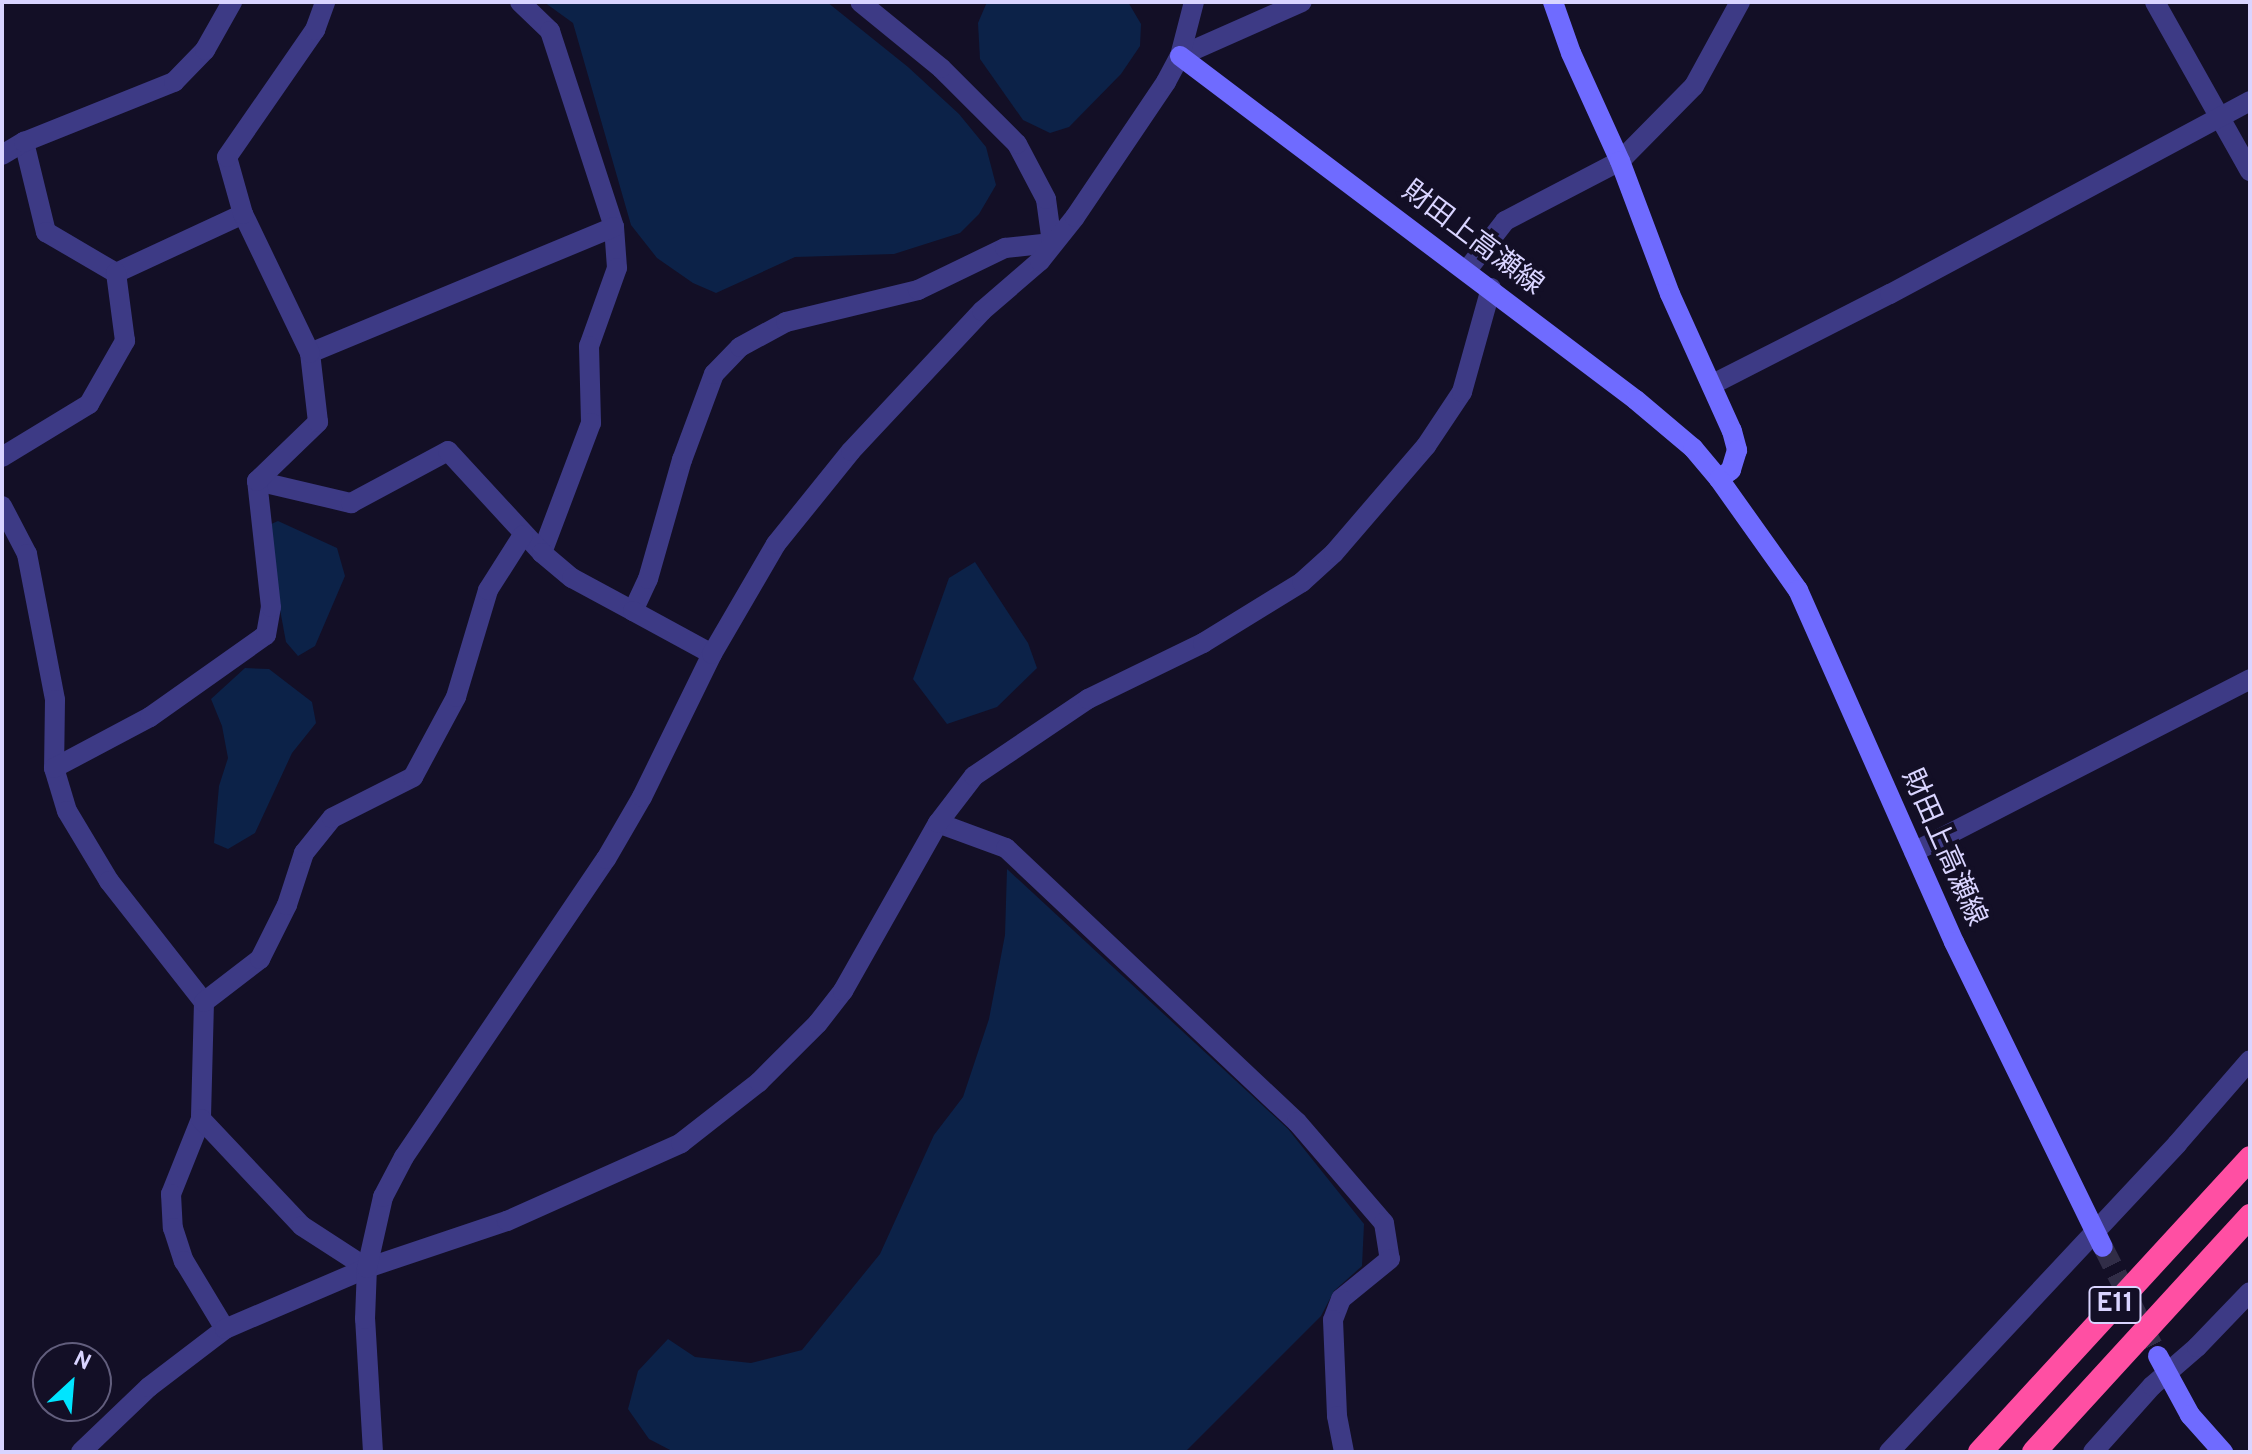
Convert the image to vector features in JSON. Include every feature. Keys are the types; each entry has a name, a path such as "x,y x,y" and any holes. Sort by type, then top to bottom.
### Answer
{"highway":[{"name":"E11","path":"1980,1452 2250,1158"},
{"name":"E11","path":"2034,1452 2250,1216"}],"main road":[{"path":"1553,2 1571,53 1620,161 1670,294 1713,384 1737,450 1731,470 1719,479"},
{"name":"財田上高瀬線","path":"1180,56 1636,400 1693,448 1719,479 1798,590 1914,852 2099,1239"},
{"path":"2162,1365 2190,1415 2223,1452"}],"street":[{"path":"2,155 24,142 174,82 205,50 232,2"},
{"path":"257,481 318,422 310,353 243,214 227,157 315,30 325,2"},
{"path":"520,2 550,31 614,227 617,268 589,346 591,423 542,553"},
{"path":"860,2 941,68 992,115 1017,144 1046,199 1052,243"},
{"path":"373,1452 365,1319 367,1268 383,1197 404,1157 606,859 642,797 712,654 776,544 811,498 971,323 1040,261 1132,137 1180,56 1194,2"},
{"path":"1180,56 1302,2"},
{"path":"1467,270 1505,221 1620,161 1694,86 1740,2"},
{"path":"2155,2 2250,171"},
{"path":"1713,384 2250,101"},
{"path":"24,142 46,232 116,273"},
{"path":"116,273 243,214"},
{"path":"310,353 614,227"},
{"path":"633,611 648,579 682,460 714,374 740,347 786,322 918,290 1005,248 1052,243"},
{"path":"2,457 89,404 125,341 116,273"},
{"path":"81,1452 149,1387 225,1329 367,1268 507,1221 681,1143 759,1082 818,1023 843,991 938,823 974,776 1012,747 1088,699 1203,643 1302,582 1334,553 1426,446 1462,392 1491,288"},
{"path":"257,481 351,503 448,451 523,535 572,578 712,654"},
{"path":"54,768 150,717 266,635 271,607 257,481"},
{"path":"2,506 27,554 55,700 54,768 67,811 109,881 204,1002 201,1119 171,1194 173,1228 184,1261 225,1329"},
{"path":"204,1002 260,959 287,905 304,853 332,818 413,777 456,697 488,590 523,535"},
{"path":"1914,852 2250,679"},
{"path":"938,823 1006,848 1297,1122 1384,1223 1390,1259 1341,1299 1333,1320 1337,1416 1344,1452"},
{"path":"1889,1452 2099,1239 2250,1060"},
{"path":"201,1119 302,1226 367,1268"},
{"path":"2093,1452 2162,1365 2250,1292"}],"water":[{"path":"544,2 827,2 908,67 959,114 986,147 996,185 979,214 960,233 894,254 795,257 716,293 693,283 657,258 631,225 573,23"},
{"path":"987,2 1128,2 1141,24 1140,46 1121,74 1069,127 1050,133 1023,120 980,59 978,23"},
{"path":"278,521 337,548 345,576 315,646 298,656 286,642 276,588 269,525"},
{"path":"975,562 1028,643 1037,668 997,707 947,724 913,679 949,578"},
{"path":"245,668 269,669 312,702 316,723 292,753 255,833 228,849 214,843 219,786 228,758 222,726 211,699"},
{"path":"1007,869 1288,1129 1364,1224 1362,1266 1334,1291 1321,1316 1185,1452 674,1452 649,1439 628,1409 638,1371 668,1339 695,1357 751,1363 802,1350 880,1254 934,1135 963,1097 989,1019 1005,935"}],"tunnel":[{"path":"2103,1247 2158,1356"}]}
